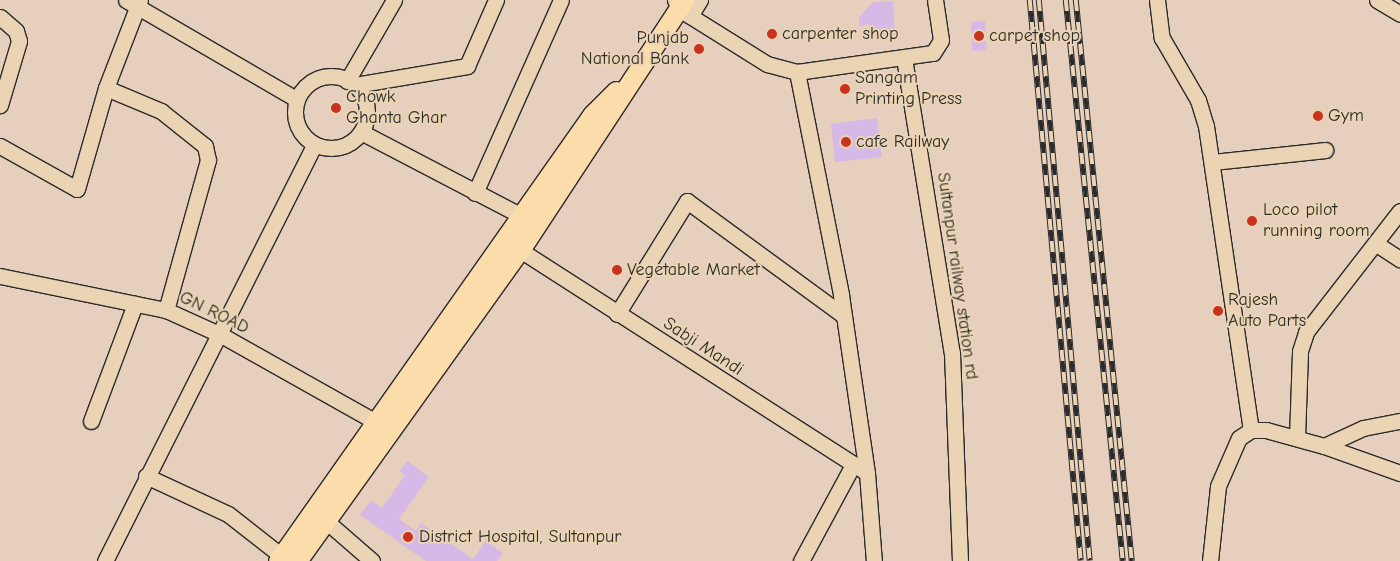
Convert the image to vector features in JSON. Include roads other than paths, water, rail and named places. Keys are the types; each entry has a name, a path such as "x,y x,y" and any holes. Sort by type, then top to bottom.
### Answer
{"main road":[{"path":"286,560 326,521 385,427 682,5"},
{"path":"286,560 520,250 529,220"}],"street":[{"path":"351,83 394,0"},
{"path":"351,83 365,99 367,116 361,132 348,144 331,149 314,145 297,125 296,99 307,85 322,77 351,83 467,66 496,0"},
{"path":"475,193 561,0"},
{"path":"682,5 700,0"},
{"path":"682,5 767,64 797,72 933,53 941,40 935,0"},
{"path":"1157,0 1162,38 1198,100 1213,162 1251,430"},
{"path":"1377,0 1400,14"},
{"path":"0,146 77,189 106,88 135,2 296,99"},
{"path":"0,17 16,31 19,41 0,105"},
{"name":"Sultanpur railway station rd","path":"904,58 952,353 960,561"},
{"path":"797,72 843,316 867,473 874,561"},
{"path":"106,88 161,111 205,146 208,160 166,310"},
{"path":"361,132 529,220"},
{"path":"105,561 146,476 221,335 314,145"},
{"path":"1213,162 1325,150"},
{"path":"617,314 687,201 843,316"},
{"path":"1297,438 1300,352 1306,332 1400,211"},
{"path":"1375,243 1400,259"},
{"name":"Sabji Mandi","path":"520,250 867,473"},
{"name":"GN ROAD","path":"0,276 166,310 221,335 385,427"},
{"path":"91,421 135,304"},
{"path":"1324,446 1363,428 1400,421"},
{"path":"1210,561 1218,486 1239,438 1251,430 1297,438 1400,473"},
{"path":"800,561 853,465"},
{"path":"146,476 228,514 286,560"},
{"path":"326,521 372,561"}],"railway":[{"path":"1030,0 1081,561"},
{"path":"1039,0 1090,561"},
{"path":"1066,0 1123,561"},
{"path":"1076,0 1132,561"}],"place":[{"name":"carpenter shop","path":"772,34"},
{"name":"carpet shop","path":"979,36"},
{"name":"Punjab National Bank","path":"699,49"},
{"name":"Sangam Printing Press","path":"845,89"},
{"name":"Chowk Ghanta Ghar","path":"336,108"},
{"name":"Gym","path":"1318,116"},
{"name":"cafe Railway","path":"846,142"},
{"name":"Loco pilot running room","path":"1252,221"},
{"name":"Vegetable Market","path":"617,270"},
{"name":"Rajesh Auto Parts","path":"1218,311"},
{"name":"District Hospital, Sultanpur","path":"408,537"}]}
